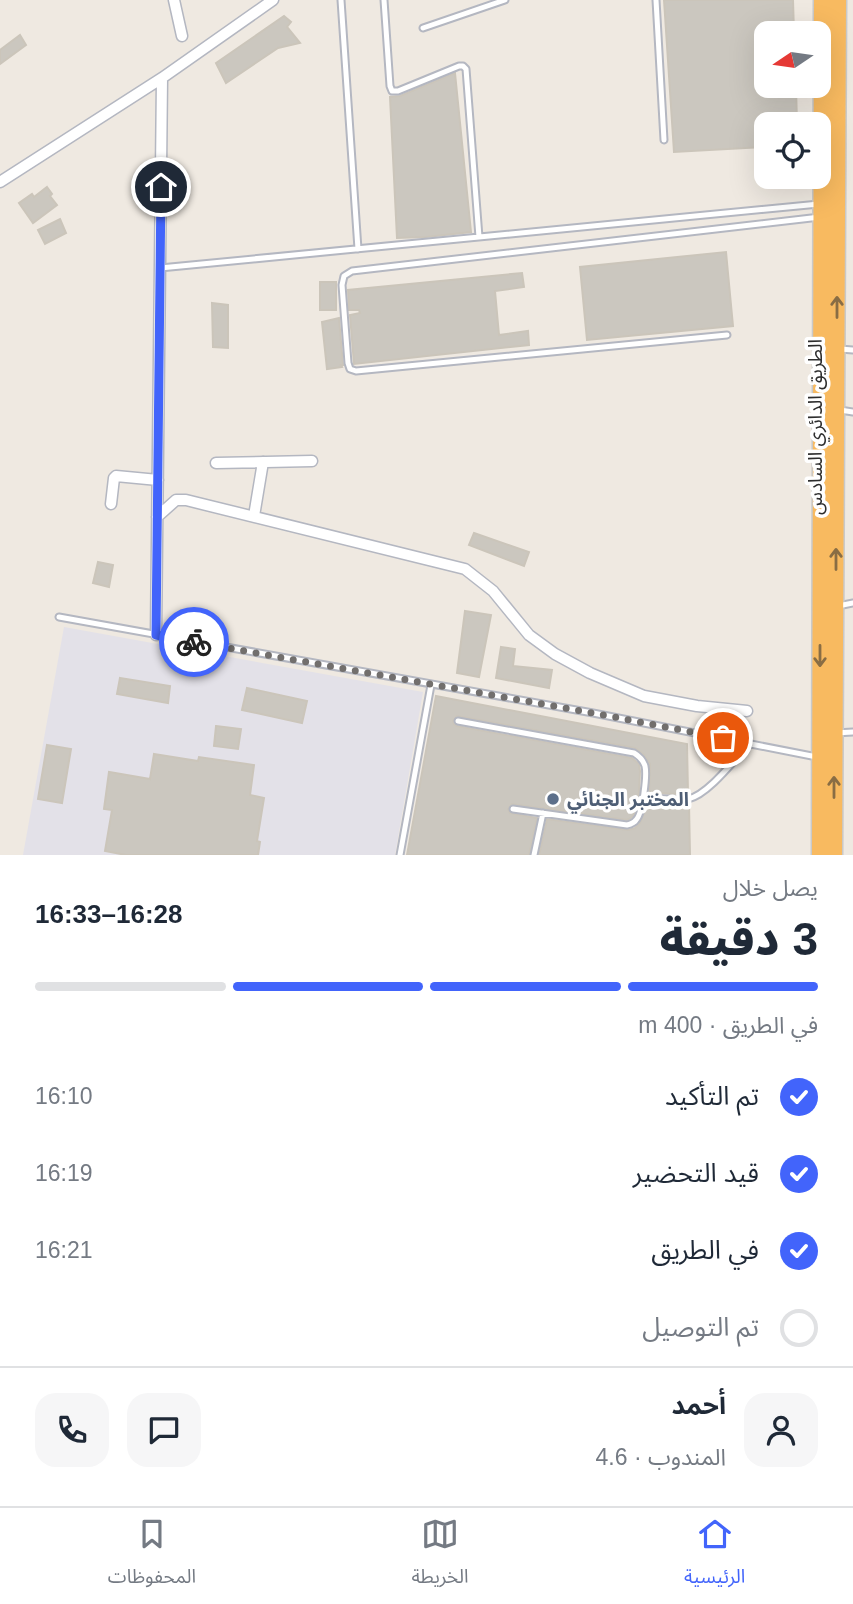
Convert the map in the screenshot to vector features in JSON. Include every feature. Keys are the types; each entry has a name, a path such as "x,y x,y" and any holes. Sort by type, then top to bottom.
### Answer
{"highway":[{"name":"الطريق الدائري السادس","path":"822,0 821,210 827,732 834,855"},
{"name":"الطريق الدائري السادس","path":"820,855 820,757 827,732 845,411 838,0"}],"street":[{"path":"174,0 182,36"},
{"path":"0,182 162,78 273,0"},
{"path":"156,635 162,78"},
{"path":"216,463 312,461"},
{"path":"254,516 263,462"},
{"path":"111,504 114,478 158,480"},
{"path":"157,517 176,500 181,499 465,569 494,591 529,635 555,654 590,673 644,696 697,706 747,711"}],"lane":[{"path":"341,0 358,249"},
{"path":"384,0 392,91 459,66 466,68 479,237"},
{"path":"423,28 505,0"},
{"path":"656,0 664,140"},
{"path":"160,268 479,237 821,210"},
{"path":"727,335 356,371 350,369 348,363 342,285 344,276 352,271 821,210"},
{"path":"835,607 853,603"},
{"path":"59,617 593,713 820,757"},
{"path":"400,855 431,685"},
{"path":"458,721 634,753 641,758 645,767 640,814 635,822 627,825 513,809"},
{"path":"827,732 853,732"},
{"path":"643,797 687,799 698,795 708,789 749,744"},
{"path":"534,855 543,813"}],"shaded area":[{"path":"64,627 423,692 395,855 23,855"}],"building":[{"path":"664,0 793,0 794,21 754,21 754,98 796,98 797,112 754,112 754,148 674,152"},
{"path":"284,16 291,22 287,27 300,43 278,48 226,83 216,63"},
{"path":"20,35 26,45 0,64 0,50"},
{"path":"455,73 471,232 397,238 390,97 400,96"},
{"path":"47,187 57,205 33,223 19,203 32,194 34,197"},
{"path":"60,219 66,233 45,244 38,230"},
{"path":"726,252 733,326 587,340 580,267"},
{"path":"522,273 524,287 495,291 499,335 528,331 529,345 354,364 350,315 360,313 359,310 349,310 348,290"},
{"path":"320,282 336,282 336,310 320,310"},
{"path":"212,303 228,305 228,348 213,347"},
{"path":"339,318 343,365 327,369 322,322"},
{"path":"474,533 529,552 524,566 469,545"},
{"path":"98,562 113,565 109,587 93,583"},
{"path":"465,611 491,615 479,677 457,673"},
{"path":"501,647 515,649 513,666 552,670 549,688 496,678"},
{"path":"120,678 170,686 168,703 117,694"},
{"path":"247,688 307,701 302,723 242,710"},
{"name":"المختبر الجنائي","path":"436,696 687,744 688,793 649,792 650,764 635,748 457,716 453,721 457,726 632,758 639,764 640,771 634,814 627,820 512,804 508,809 510,813 537,818 529,855 407,855"},
{"path":"216,726 241,729 238,749 214,746"},
{"path":"47,745 71,749 62,803 38,799"},
{"path":"154,754 198,761 199,757 254,765 250,795 264,798 257,841 260,842 258,855 126,855 105,851 112,810 104,809 109,772 150,779"},
{"path":"648,803 689,804 690,855 539,855 547,819 628,830 640,823"}],"way so far":[{"path":"194,642 723,738"}],"place":[{"name":"المختبر الجنائي","path":"553,799"}],"route":[{"path":"161,187 156,635 194,642"}]}
